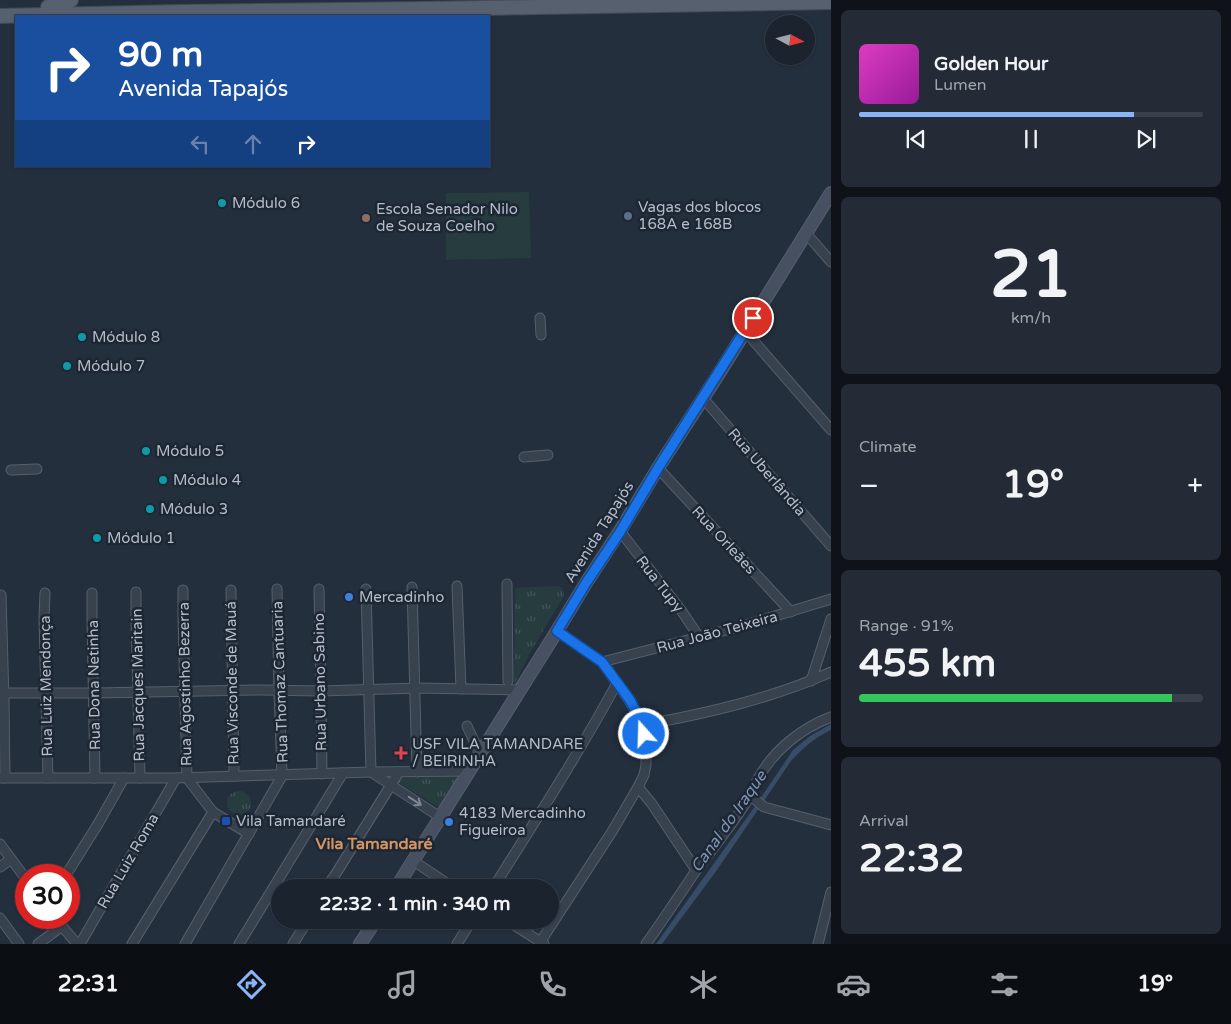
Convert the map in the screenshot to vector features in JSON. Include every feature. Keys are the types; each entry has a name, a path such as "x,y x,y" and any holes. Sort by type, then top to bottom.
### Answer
{"main road":[{"path":"0,8 60,6 68,4 71,0"},
{"path":"50,15 419,5 831,2"},
{"path":"0,16 15,16"},
{"name":"Avenida Tapajós","path":"401,879 480,754 512,687 557,631 831,193"},
{"path":"360,944 370,929"}],"street":[{"path":"806,233 831,262"},
{"path":"540,318 541,335"},
{"path":"745,331 831,430"},
{"name":"Rua Uberlândia","path":"703,398 831,546"},
{"path":"524,457 548,455"},
{"name":"Rua Orleães","path":"658,468 791,612"},
{"path":"11,470 36,470"},
{"name":"Rua Tupy","path":"620,532 681,610 699,637"},
{"path":"2,693 321,691 512,687 507,584"},
{"path":"457,586 461,689"},
{"path":"412,587 417,772"},
{"name":"Rua Thomaz Cantuaria","path":"277,589 282,776"},
{"name":"Rua Urbano Sabino","path":"319,589 322,774"},
{"path":"366,589 371,772"},
{"name":"Rua Agostinho Bezerra","path":"183,590 187,778"},
{"name":"Rua Visconde de Mauá","path":"231,590 234,776"},
{"name":"Rua Dona Netinha","path":"92,592 96,778"},
{"name":"Rua Jacques Maritain","path":"136,592 140,778"},
{"name":"Rua Luiz Mendonça","path":"44,594 48,778"},
{"path":"1,595 2,778 187,778 469,771"},
{"name":"Rua João Teixeira","path":"602,662 791,612 831,599"},
{"path":"811,681 831,620"},
{"path":"520,929 541,943 613,830 638,787 646,765 643,725 630,700 602,662 557,631"},
{"path":"643,725 715,711 768,696 831,672"},
{"path":"499,879 548,803 595,725 617,683"},
{"path":"646,944 696,870 752,797 760,776 774,757 803,730 831,717"},
{"path":"467,726 480,754"},
{"path":"371,772 440,817"},
{"path":"332,879 399,772"},
{"path":"239,944 343,773"},
{"path":"185,944 282,776"},
{"path":"73,864 124,778"},
{"name":"Rua Luiz Roma","path":"78,944 176,778"},
{"path":"187,778 213,812 249,834"},
{"path":"638,787 652,804 696,870"},
{"path":"752,797 764,807 831,825"},
{"path":"132,944 213,812"},
{"path":"0,844 15,864"},
{"path":"0,867 11,859"},
{"path":"412,860 440,879"},
{"path":"818,944 831,892"},
{"path":"0,918 19,944"},
{"path":"38,944 58,929"},
{"path":"65,929 78,944"},
{"path":"294,944 303,929"},
{"path":"457,944 466,929"}],"green space":[{"path":"529,192 531,258 446,260 446,193"},
{"path":"557,586 562,588 564,596 531,651 514,685 515,588"},
{"path":"454,773 458,781 442,806 436,806 398,782 402,775"},
{"path":"239,791 248,794 251,803 248,812 239,815 230,812 227,803 230,794"}],"water":[{"path":"831,724 831,730 819,736 791,761 717,870 662,944 656,944 756,805 793,750 810,736"}],"place":[{"name":"Módulo 6","path":"222,203"},
{"name":"Vagas dos blocos 168A e 168B","path":"628,216"},
{"name":"Escola Senador Nilo de Souza Coelho","path":"366,218"},
{"name":"Módulo 8","path":"82,337"},
{"name":"Módulo 7","path":"67,366"},
{"name":"Módulo 5","path":"146,451"},
{"name":"Módulo 4","path":"163,480"},
{"name":"Módulo 3","path":"150,509"},
{"name":"Módulo 1","path":"97,538"},
{"name":"Mercadinho","path":"349,597"},
{"name":"USF VILA TAMANDARE / BEIRINHA","path":"401,753"},
{"name":"Vila Tamandaré","path":"226,821"},
{"name":"4183 Mercadinho Figueiroa","path":"449,822"}],"district":[{"name":"Vila Tamandaré","path":"374,843"}],"route":[{"path":"644,734 643,725 630,700 602,662 557,631 753,318"}],"water label":[{"name":"Canal do Iraque","path":"728,821"}]}
